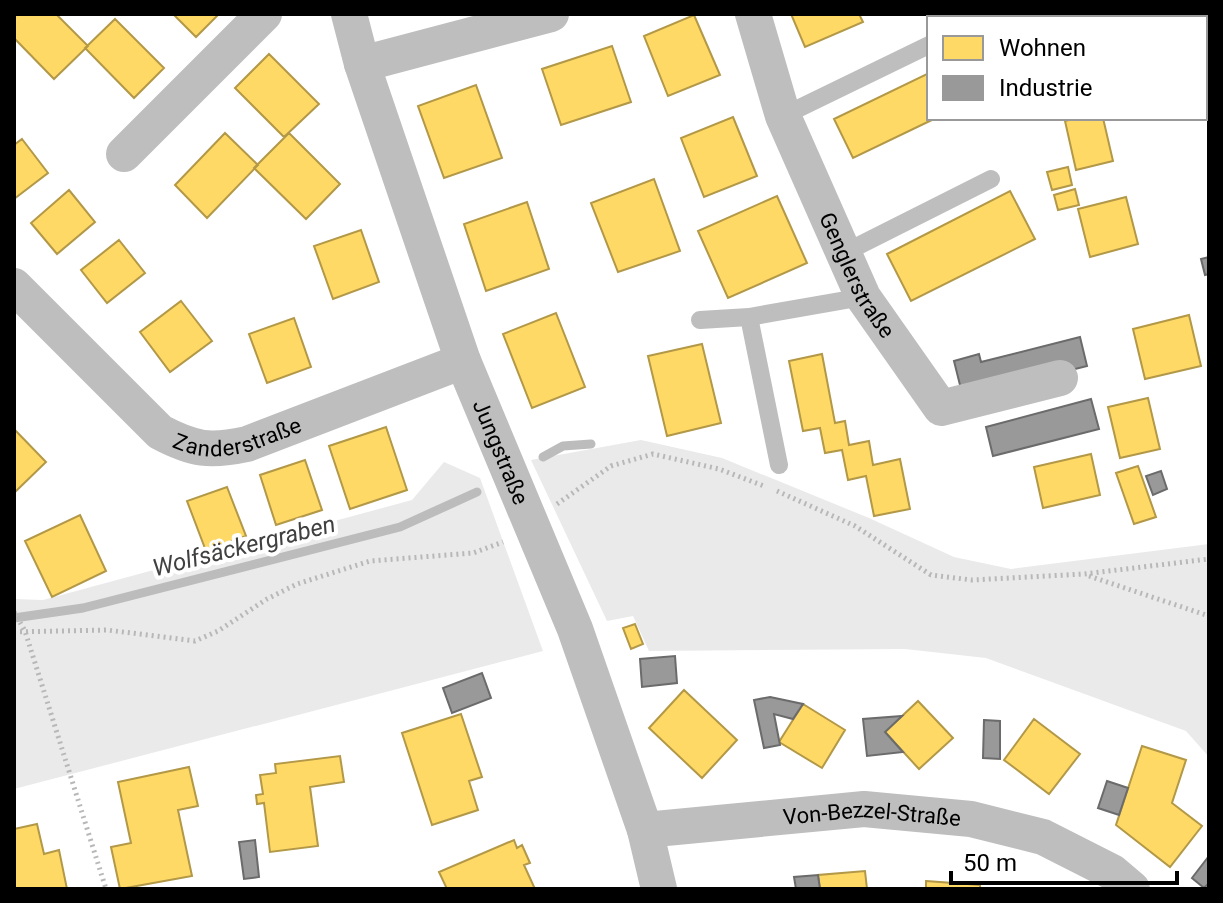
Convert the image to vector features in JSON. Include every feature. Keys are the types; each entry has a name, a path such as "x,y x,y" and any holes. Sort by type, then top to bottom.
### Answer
{"street":[{"path":"124,154 264,14"},
{"name":"Jungstraße","path":"349,14 362,64 463,361 575,629 645,830 659,889"},
{"name":"Genglerstraße","path":"753,14 783,116 863,297 941,408 1060,378"},
{"path":"362,64 544,15"},
{"name":"Zanderstraße","path":"14,286 160,432 182,444 217,451 247,444 463,361"},
{"name":"Von-Bezzel-Straße","path":"645,830 864,809 985,822 1043,837 1115,883"}],"lane":[{"path":"783,116 927,46"},
{"path":"844,253 991,179"},
{"path":"700,320 749,317 863,297"},
{"path":"749,317 779,465"}],"path":[{"path":"14,632 107,630 195,641 218,631 267,599 297,584 370,561 473,553 497,546 611,466 653,454 719,469 787,494 855,526 931,575 972,580 1084,574 1209,559"},
{"path":"1084,574 1209,616"},
{"path":"14,612 25,631 106,889"}],"shaded area":[{"path":"641,440 722,458 869,518 954,557 1011,569 1209,544 1209,757 1186,731 986,658 905,649 649,651 633,616 607,621 531,460"},
{"path":"444,462 480,478 543,651 14,789 14,599 43,600 412,500"}],"building: Wohnen":[{"path":"17,14 56,14 88,46 54,79 14,38 14,17"},
{"path":"173,14 219,14 196,37"},
{"path":"791,14 859,14 863,22 805,47"},
{"path":"1033,14 1102,16 1034,16"},
{"path":"694,15 720,75 668,96 644,36"},
{"path":"115,19 164,68 134,98 85,48"},
{"path":"612,46 631,102 561,125 542,69"},
{"path":"269,54 319,104 284,137 235,88"},
{"path":"927,74 927,120 932,120 853,158 834,119"},
{"path":"476,85 502,158 444,178 418,106"},
{"path":"733,117 757,176 704,197 681,138"},
{"path":"1103,120 1113,161 1076,170 1065,121"},
{"path":"225,133 258,165 207,218 175,185"},
{"path":"289,133 340,184 306,219 254,168"},
{"path":"22,139 48,173 14,199 14,145"},
{"path":"1068,167 1072,185 1052,190 1047,172"},
{"path":"654,179 680,251 618,272 591,203"},
{"path":"1075,189 1079,205 1058,210 1054,195"},
{"path":"69,190 95,222 57,254 31,223"},
{"path":"1010,191 1035,239 911,301 887,254"},
{"path":"777,196 807,263 728,298 698,231"},
{"path":"1126,197 1138,244 1090,257 1078,209"},
{"path":"527,202 549,269 486,291 464,224"},
{"path":"361,230 379,282 333,299 314,246"},
{"path":"119,240 145,273 107,303 81,270"},
{"path":"181,301 212,341 170,372 140,332"},
{"path":"556,313 585,387 532,408 503,334"},
{"path":"1189,315 1201,366 1145,379 1133,329"},
{"path":"294,318 311,367 267,383 249,334"},
{"path":"702,344 721,423 667,436 648,356"},
{"path":"822,354 835,423 845,421 849,445 869,441 873,465 900,459 910,509 874,516 866,476 848,480 842,450 825,453 820,428 803,431 789,361"},
{"path":"1148,398 1160,449 1120,458 1108,407"},
{"path":"386,427 407,490 350,509 329,446"},
{"path":"14,429 46,462 15,492 14,491"},
{"path":"1091,454 1100,495 1043,508 1034,467"},
{"path":"305,460 322,510 276,525 260,475"},
{"path":"1138,466 1156,517 1134,524 1116,473"},
{"path":"227,487 246,536 206,551 187,501"},
{"path":"80,515 106,571 52,597 25,541"},
{"path":"635,624 643,644 631,649 623,628"},
{"path":"684,690 737,740 702,778 649,728"},
{"path":"918,701 953,738 919,769 885,732"},
{"path":"803,704 845,730 822,768 779,742"},
{"path":"461,714 482,777 469,781 478,810 432,825 402,733"},
{"path":"1034,719 1080,754 1049,794 1004,760"},
{"path":"1142,746 1186,760 1172,803 1202,826 1170,867 1116,825"},
{"path":"340,756 344,782 310,787 318,846 270,852 264,803 257,804 256,795 263,794 260,775 276,773 275,764"},
{"path":"189,767 198,806 178,810 192,876 120,889 111,847 131,843 118,782"},
{"path":"37,824 44,854 59,850 67,889 14,889 14,829"},
{"path":"514,840 517,848 522,845 530,863 524,865 535,889 447,889 439,872"},
{"path":"865,871 867,889 820,889 818,875"},
{"path":"926,881 980,885 980,889 926,889"}],"building: Industrie":[{"path":"1209,257 1209,274 1205,275 1201,259"},
{"path":"1080,337 1087,366 963,397 954,361 979,354 981,362"},
{"path":"1091,399 1099,429 993,456 986,427"},
{"path":"1161,471 1167,489 1153,495 1146,476"},
{"path":"675,656 677,683 642,687 640,659"},
{"path":"482,673 491,698 452,713 443,688"},
{"path":"770,697 803,704 793,719 774,714 780,745 764,748 754,700"},
{"path":"902,716 885,732 903,752 867,756 863,719"},
{"path":"984,720 1000,721 1000,759 983,758"},
{"path":"1107,781 1128,788 1119,815 1098,808"},
{"path":"255,840 259,877 244,879 239,842"},
{"path":"1209,856 1209,883 1204,888 1192,878"},
{"path":"818,875 820,889 796,889 794,877"}],"waterway":[{"name":"Wolfsäckergraben","path":"543,457 563,446 591,444"},
{"name":"Wolfsäckergraben","path":"14,618 83,608 400,527 477,492"}]}
